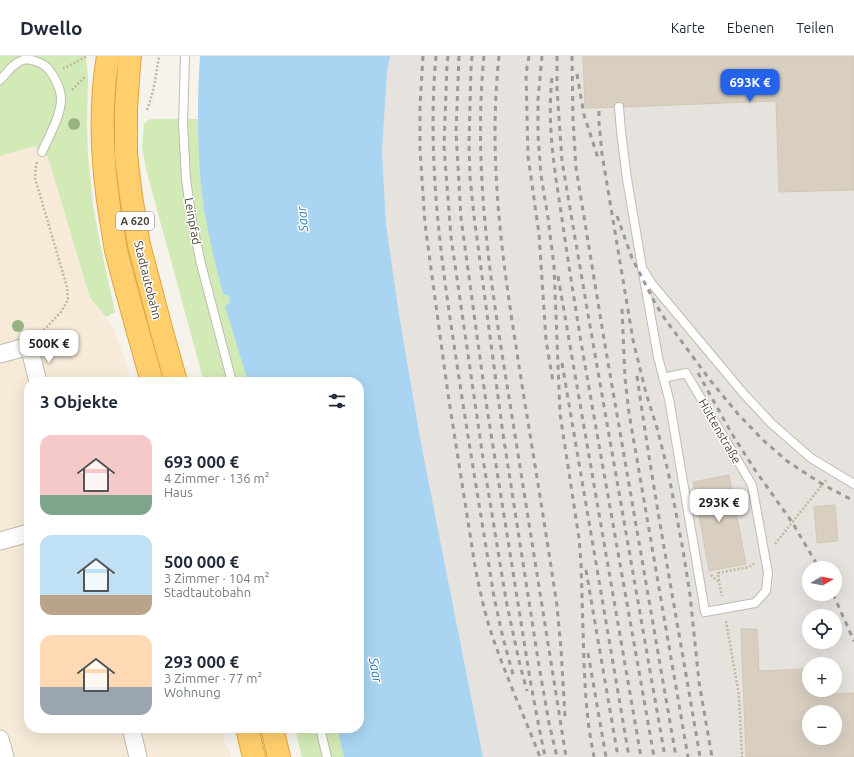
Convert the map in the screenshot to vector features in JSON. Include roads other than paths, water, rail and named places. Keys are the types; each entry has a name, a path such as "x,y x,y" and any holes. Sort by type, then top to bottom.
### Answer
{"highway":[{"name":"Stadtautobahn","path":"108,56 103,109 104,157 108,199 116,248 151,377"},
{"name":"Stadtautobahn","path":"130,56 126,109 126,155 131,196 139,244 175,377"},
{"path":"248,733 254,757"},
{"path":"273,733 279,757"}],"street":[{"path":"0,354 29,346 37,377"},
{"path":"0,541 24,534"},
{"path":"132,733 138,757"},
{"path":"0,739 5,757"}],"lane":[{"name":"Leinpfad","path":"185,56 183,124 186,179 192,222 201,264 231,377"},
{"path":"0,80 15,65 24,59 33,60 44,65 52,74 58,85 61,97 59,112 42,152"},
{"name":"Hüttenstraße","path":"619,107 627,179 642,268 658,358 668,399 705,612 755,602 766,591 768,573 752,484 686,374 663,378"},
{"path":"642,268 652,284 744,394 766,418 812,458 854,484"},
{"path":"321,733 327,757"}],"water":[{"name":"Saar","path":"200,56 390,56 387,73 382,151 386,224 399,314 421,443 483,757 344,757 338,733 364,733 364,377 246,377 225,306 229,303 230,298 223,294 206,219 200,177 198,143 198,90"}],"railway":[{"path":"423,56 420,106 420,149 425,224 448,394 475,566 489,626 540,757"},
{"path":"436,56 433,130 434,167 436,204 444,278 494,597 514,678"},
{"path":"448,56 444,147 451,237 484,465 506,600 527,691"},
{"path":"459,56 456,132 461,218 486,402 530,679 545,757"},
{"path":"472,56 469,143 470,177 474,216 503,434 539,666 549,723 557,757"},
{"path":"484,56 481,101 481,146 486,237 498,327 566,757"},
{"path":"499,56 495,142 500,225 514,332 557,606 565,717"},
{"path":"529,56 526,74 528,156 539,234 546,340 553,382"},
{"path":"542,56 538,99 538,135 541,175 554,266 560,414 579,538 586,700 594,757"},
{"path":"557,56 557,88 562,161 665,757"},
{"path":"572,56 573,120 576,168 676,757"},
{"path":"577,74 584,115 599,161"},
{"path":"552,78 550,112 556,178 581,342 654,757"},
{"path":"599,111 602,154 633,340 668,471 683,550 690,595 699,682 712,757"},
{"path":"617,216 632,258 655,303 710,380 738,414 763,440 787,461 822,484 854,501"},
{"path":"558,276 641,757"},
{"path":"622,309 625,378 629,413 688,757"},
{"path":"562,363 629,757"},
{"path":"698,373 732,434 755,470 792,522 815,561"},
{"path":"637,376 659,519 700,757"},
{"path":"586,570 618,757"},
{"path":"836,601 854,641"},
{"path":"588,653 606,757"}]}
